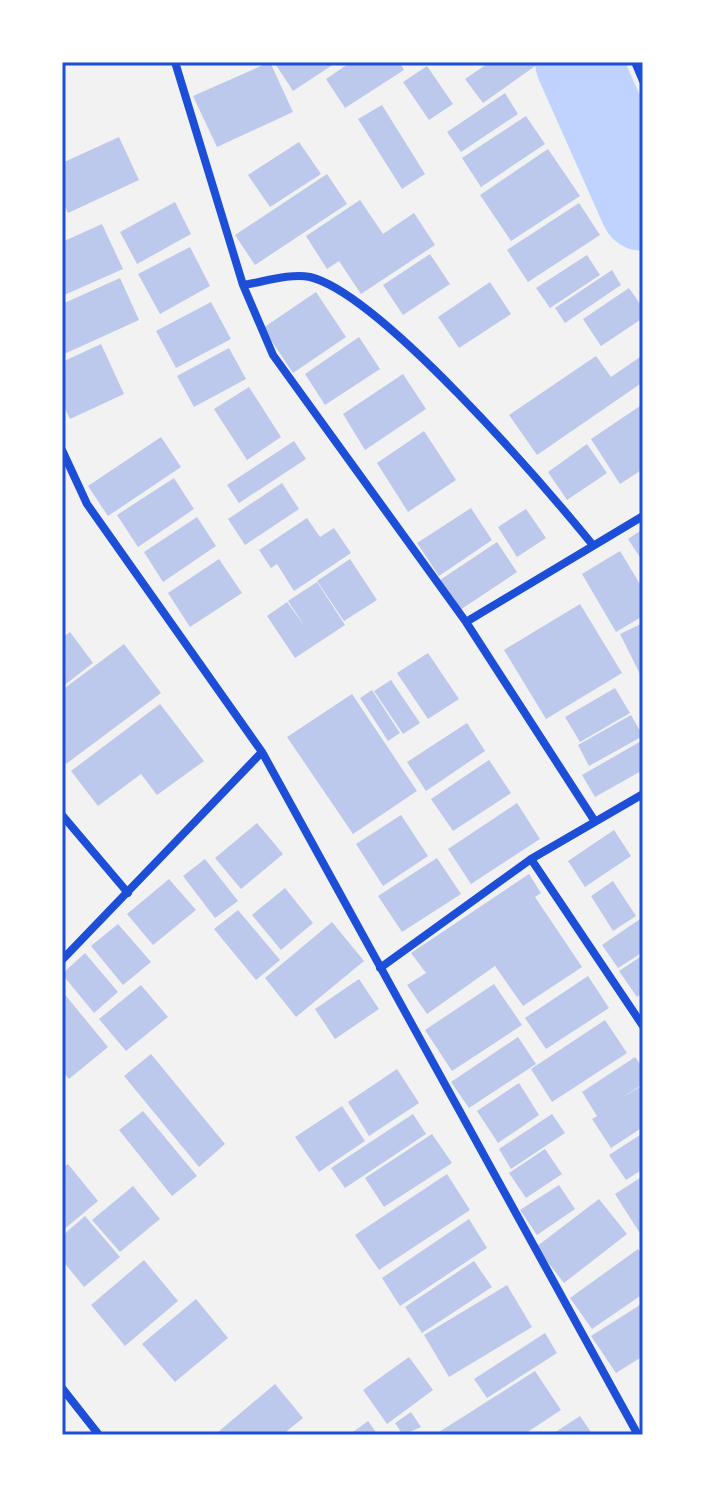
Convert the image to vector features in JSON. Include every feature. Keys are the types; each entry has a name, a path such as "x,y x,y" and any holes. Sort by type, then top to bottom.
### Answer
{"street":[{"path":"175,62 243,285 273,355 466,622 594,820"},
{"path":"635,62 643,81"},
{"path":"243,285 307,276 330,284 374,313 477,415 592,544"},
{"path":"62,450 87,504 262,752 638,1435"},
{"path":"466,622 643,516"},
{"path":"62,960 262,752"},
{"path":"380,968 531,859 643,794"},
{"path":"62,815 128,893"},
{"path":"531,859 643,1026"},
{"path":"62,1388 99,1435"}],"building":[{"path":"270,62 293,112 217,147 193,96"},
{"path":"274,62 337,62 293,91"},
{"path":"351,62 399,62 404,70 345,108 326,79"},
{"path":"490,62 541,62 483,103 465,79"},
{"path":"427,66 453,104 429,120 403,82"},
{"path":"505,93 518,114 461,152 447,132"},
{"path":"382,105 425,174 402,189 358,119"},
{"path":"526,116 545,144 481,187 462,158"},
{"path":"119,137 139,180 68,213 62,201 62,163"},
{"path":"299,142 321,174 270,207 248,175"},
{"path":"548,149 580,196 511,241 480,195"},
{"path":"327,174 347,204 255,265 235,235"},
{"path":"360,200 383,234 414,213 435,245 361,294 339,261 327,269 306,236"},
{"path":"175,202 191,234 137,264 120,232"},
{"path":"579,203 600,235 528,282 507,250"},
{"path":"102,224 123,269 62,296 62,242"},
{"path":"190,247 210,286 160,314 138,274"},
{"path":"430,254 450,284 403,315 383,285"},
{"path":"587,255 600,275 550,308 536,288"},
{"path":"612,270 621,285 565,323 555,308"},
{"path":"120,278 139,320 62,355 62,304"},
{"path":"490,282 511,314 459,348 438,317"},
{"path":"629,288 643,308 643,318 601,346 583,319"},
{"path":"316,292 346,337 293,373 263,328"},
{"path":"211,302 231,339 176,368 156,331"},
{"path":"359,337 380,369 325,405 305,374"},
{"path":"101,344 124,394 70,419 62,403 62,362"},
{"path":"229,348 246,379 194,407 177,376"},
{"path":"596,356 611,377 640,357 643,382 537,455 509,415"},
{"path":"403,374 426,409 365,450 343,414"},
{"path":"249,387 281,437 247,460 214,409"},
{"path":"643,404 643,469 620,484 591,439"},
{"path":"424,431 456,480 408,512 377,463"},
{"path":"161,437 181,467 108,516 88,486"},
{"path":"294,441 306,459 239,503 227,485"},
{"path":"587,444 607,473 567,500 548,472"},
{"path":"174,478 194,509 138,547 117,515"},
{"path":"282,483 299,509 245,545 228,519"},
{"path":"471,508 492,540 439,576 417,543"},
{"path":"526,509 546,538 517,557 498,527"},
{"path":"197,517 216,546 163,582 144,552"},
{"path":"307,518 320,537 334,528 351,553 294,591 277,564 271,568 259,550"},
{"path":"643,529 643,562 628,539"},
{"path":"497,542 517,572 460,610 440,580"},
{"path":"620,551 643,589 643,616 616,632 582,574"},
{"path":"219,559 242,593 190,627 168,593"},
{"path":"350,559 377,600 344,621 317,581"},
{"path":"317,582 345,625 295,658 267,616 287,602 306,628 288,601"},
{"path":"580,604 622,673 546,719 504,650"},
{"path":"643,623 643,673 640,674 620,634"},
{"path":"70,632 93,663 62,687 62,638"},
{"path":"124,644 161,693 66,764 62,759 62,690"},
{"path":"428,653 459,699 428,719 397,673"},
{"path":"391,680 420,723 403,734 374,691"},
{"path":"615,688 630,713 580,742 565,717"},
{"path":"372,690 400,733 388,741 360,698"},
{"path":"352,694 417,791 353,834 287,737"},
{"path":"160,704 204,761 157,795 141,774 98,806 71,771"},
{"path":"631,715 643,736 589,766 578,745"},
{"path":"467,723 485,751 426,791 407,762"},
{"path":"643,740 643,770 595,797 582,775"},
{"path":"489,760 511,793 453,831 431,799"},
{"path":"517,803 540,839 471,884 448,849"},
{"path":"401,815 428,856 383,886 356,844"},
{"path":"257,823 283,854 241,889 215,858"},
{"path":"614,830 631,856 585,887 568,861"},
{"path":"437,858 461,894 402,932 378,896"},
{"path":"205,859 238,901 215,918 183,876"},
{"path":"529,874 541,893 535,897 582,967 523,1006 495,966 427,1014 407,985 426,973 411,953"},
{"path":"169,879 196,910 153,945 127,914"},
{"path":"613,881 636,916 613,931 591,896"},
{"path":"285,888 313,923 281,950 252,915"},
{"path":"238,910 280,960 256,980 214,929"},
{"path":"643,917 643,952 618,968 602,945"},
{"path":"332,922 364,961 296,1017 265,978"},
{"path":"118,924 151,962 123,985 91,946"},
{"path":"85,953 118,992 94,1013 62,974"},
{"path":"643,955 643,993 637,997 619,971"},
{"path":"588,976 609,1008 546,1049 525,1018"},
{"path":"359,979 379,1009 335,1039 315,1009"},
{"path":"494,984 522,1025 452,1071 425,1030"},
{"path":"141,985 168,1017 126,1051 99,1019"},
{"path":"62,991 108,1047 69,1079 62,1071"},
{"path":"605,1020 627,1053 552,1102 531,1069"},
{"path":"518,1037 536,1064 469,1108 451,1082"},
{"path":"151,1054 225,1144 199,1167 124,1076"},
{"path":"635,1057 643,1068 643,1084 620,1099 643,1085 643,1127 611,1148 592,1119 597,1116 582,1092"},
{"path":"397,1069 419,1103 369,1136 348,1102"},
{"path":"519,1083 539,1115 498,1143 477,1111"},
{"path":"342,1106 365,1141 319,1172 295,1137"},
{"path":"143,1111 197,1176 172,1196 119,1130"},
{"path":"413,1114 426,1134 345,1188 331,1168"},
{"path":"552,1114 565,1133 511,1169 499,1149"},
{"path":"643,1133 643,1169 626,1180 609,1155"},
{"path":"432,1134 452,1163 384,1207 365,1178"},
{"path":"545,1149 562,1174 526,1198 509,1173"},
{"path":"68,1164 98,1201 62,1231 62,1168"},
{"path":"447,1174 470,1210 379,1270 355,1235"},
{"path":"643,1176 643,1233 641,1235 615,1194"},
{"path":"559,1185 575,1209 537,1235 520,1210"},
{"path":"133,1186 160,1219 120,1252 92,1220"},
{"path":"599,1199 627,1234 564,1283 536,1247"},
{"path":"85,1216 120,1257 84,1287 62,1260 62,1236"},
{"path":"469,1219 487,1248 400,1306 382,1278"},
{"path":"638,1249 643,1256 643,1294 592,1329 570,1298"},
{"path":"144,1260 178,1301 125,1346 91,1305"},
{"path":"474,1261 492,1287 422,1333 405,1307"},
{"path":"507,1285 532,1327 449,1377 424,1335"},
{"path":"196,1299 228,1338 175,1382 142,1344"},
{"path":"643,1303 643,1356 616,1373 591,1336"},
{"path":"545,1333 557,1353 487,1398 474,1379"},
{"path":"409,1357 433,1390 387,1424 363,1390"},
{"path":"535,1371 561,1410 523,1435 441,1435 439,1432"},
{"path":"275,1384 303,1418 282,1435 221,1435 218,1432"},
{"path":"411,1412 421,1427 403,1435 395,1423"},
{"path":"580,1416 593,1435 551,1435"},
{"path":"368,1421 378,1435 349,1435"}],"waterway":[{"path":"578,62 643,208"}]}
